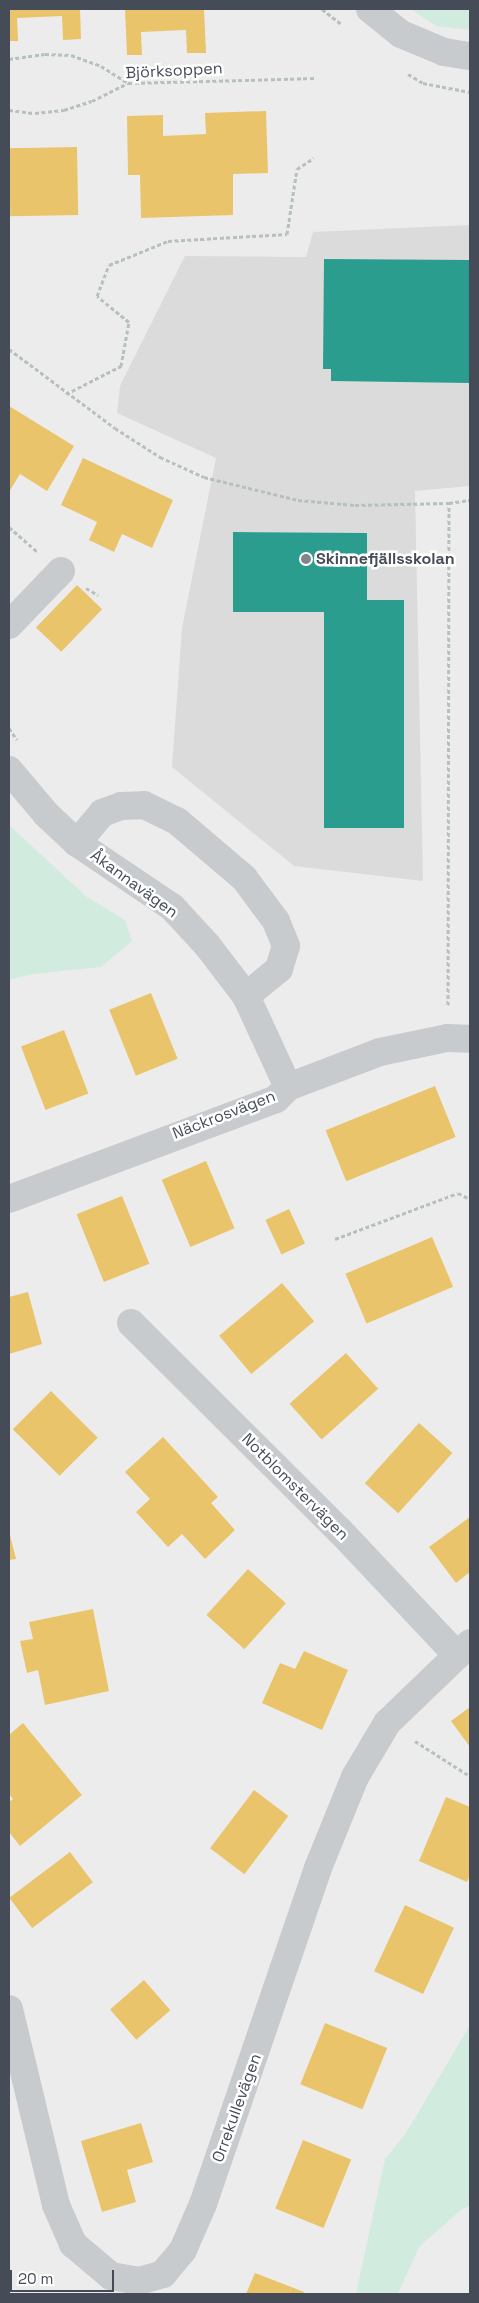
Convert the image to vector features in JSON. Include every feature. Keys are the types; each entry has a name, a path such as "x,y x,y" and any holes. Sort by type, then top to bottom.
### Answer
{"street":[{"path":"370,9 402,34 444,52 470,56"},
{"path":"9,625 61,571"},
{"name":"Åkannavägen","path":"9,770 46,814 77,843 172,908 207,944 246,996 288,1086"},
{"path":"77,843 102,813 121,806 144,805 177,821 244,878 276,921 286,946 279,969 246,996"},
{"name":"Näckrosvägen","path":"9,1199 276,1099 288,1086 380,1052 459,1039"},
{"name":"Notblomstervägen","path":"131,1323 340,1532 463,1648"},
{"name":"Orrekullevägen","path":"9,2009 56,2205 73,2244 111,2276 139,2281 163,2274 183,2250 203,2204 318,1868 355,1777 387,1723 463,1648"}],"path":[{"path":"9,59 45,54 71,55 101,66 128,83"},
{"name":"Björksoppen","path":"9,110 36,113 64,110 92,102 128,83 315,78"},
{"path":"65,394 121,366 128,322 97,296 109,265 168,241 287,234 297,169 314,158"},
{"path":"9,349 65,394 160,458 204,477 298,500 382,506 449,504 470,500"},
{"path":"449,504 459,1039"},
{"path":"335,1239 458,1193 470,1199"},
{"path":"413,1740 470,1776"}],"shaded area":[{"name":"Skinnefjällsskolan","path":"470,225 470,486 415,491 423,881 294,866 172,767 182,628 216,458 117,413 120,386 185,256 306,257 313,232"}],"green space":[{"path":"411,9 470,9 470,30 436,26"},
{"path":"9,825 87,897 125,920 132,941 101,967 33,974 9,980"},
{"path":"470,2025 470,2206 462,2209 419,2247 398,2294 356,2294 385,2159 406,2133"}],"building: Homes":[{"path":"9,9 80,9 81,39 63,40 62,16 17,18 18,41 9,41"},
{"path":"125,9 204,9 206,53 187,53 186,30 141,32 142,55 127,55"},
{"path":"266,111 268,173 233,174 233,215 141,218 140,175 128,175 127,116 163,115 163,136 206,134 205,113"},
{"path":"77,147 78,215 10,216 9,148"},
{"path":"9,406 74,446 47,491 20,474 9,492"},
{"path":"83,458 173,500 152,548 122,534 114,552 89,540 97,522 61,505"},
{"path":"77,585 102,609 61,652 36,627"},
{"path":"151,993 178,1059 136,1076 109,1010"},
{"path":"64,1030 88,1093 45,1110 21,1046"},
{"path":"435,1086 456,1137 346,1181 326,1130"},
{"path":"206,1161 235,1228 190,1247 162,1180"},
{"path":"122,1196 149,1264 104,1282 77,1214"},
{"path":"289,1209 305,1243 281,1254 265,1220"},
{"path":"432,1237 453,1287 367,1323 345,1274"},
{"path":"282,1283 314,1321 251,1374 219,1336"},
{"path":"28,1292 42,1344 9,1354 9,1297"},
{"path":"346,1353 378,1389 322,1440 290,1404"},
{"path":"51,1391 98,1438 59,1476 13,1429"},
{"path":"419,1423 452,1453 398,1513 365,1483"},
{"path":"163,1437 218,1497 211,1503 235,1530 205,1559 182,1534 168,1547 136,1512 150,1499 125,1472"},
{"path":"470,1517 470,1572 456,1583 429,1547"},
{"path":"9,1531 16,1559 9,1560"},
{"path":"248,1569 286,1603 244,1649 207,1615"},
{"path":"93,1609 109,1691 45,1705 38,1670 27,1673 20,1641 33,1639 29,1622"},
{"path":"304,1651 348,1670 322,1730 262,1703 280,1663 295,1669"},
{"path":"470,1707 470,1747 451,1721"},
{"path":"23,1723 82,1795 20,1846 9,1832 9,1802 13,1799 9,1794 9,1735"},
{"path":"254,1790 288,1816 244,1874 210,1848"},
{"path":"446,1797 470,1807 470,1875 467,1882 419,1861"},
{"path":"70,1852 93,1882 32,1928 9,1898"},
{"path":"405,1905 454,1928 423,1994 374,1971"},
{"path":"144,1980 170,2010 136,2040 110,2010"},
{"path":"325,2023 387,2048 362,2109 300,2084"},
{"path":"141,2123 153,2162 127,2170 136,2202 102,2212 81,2141"},
{"path":"303,2140 351,2159 323,2228 275,2209"},
{"path":"255,2273 304,2292 303,2294 246,2294"}],"building: Schools":[{"path":"324,259 470,260 470,383 331,381 331,369 323,369"},
{"path":"233,532 367,533 367,600 404,600 404,828 324,828 324,612 233,612"}],"place":[{"name":"Skinnefjällsskolan","path":"306,559"}]}
